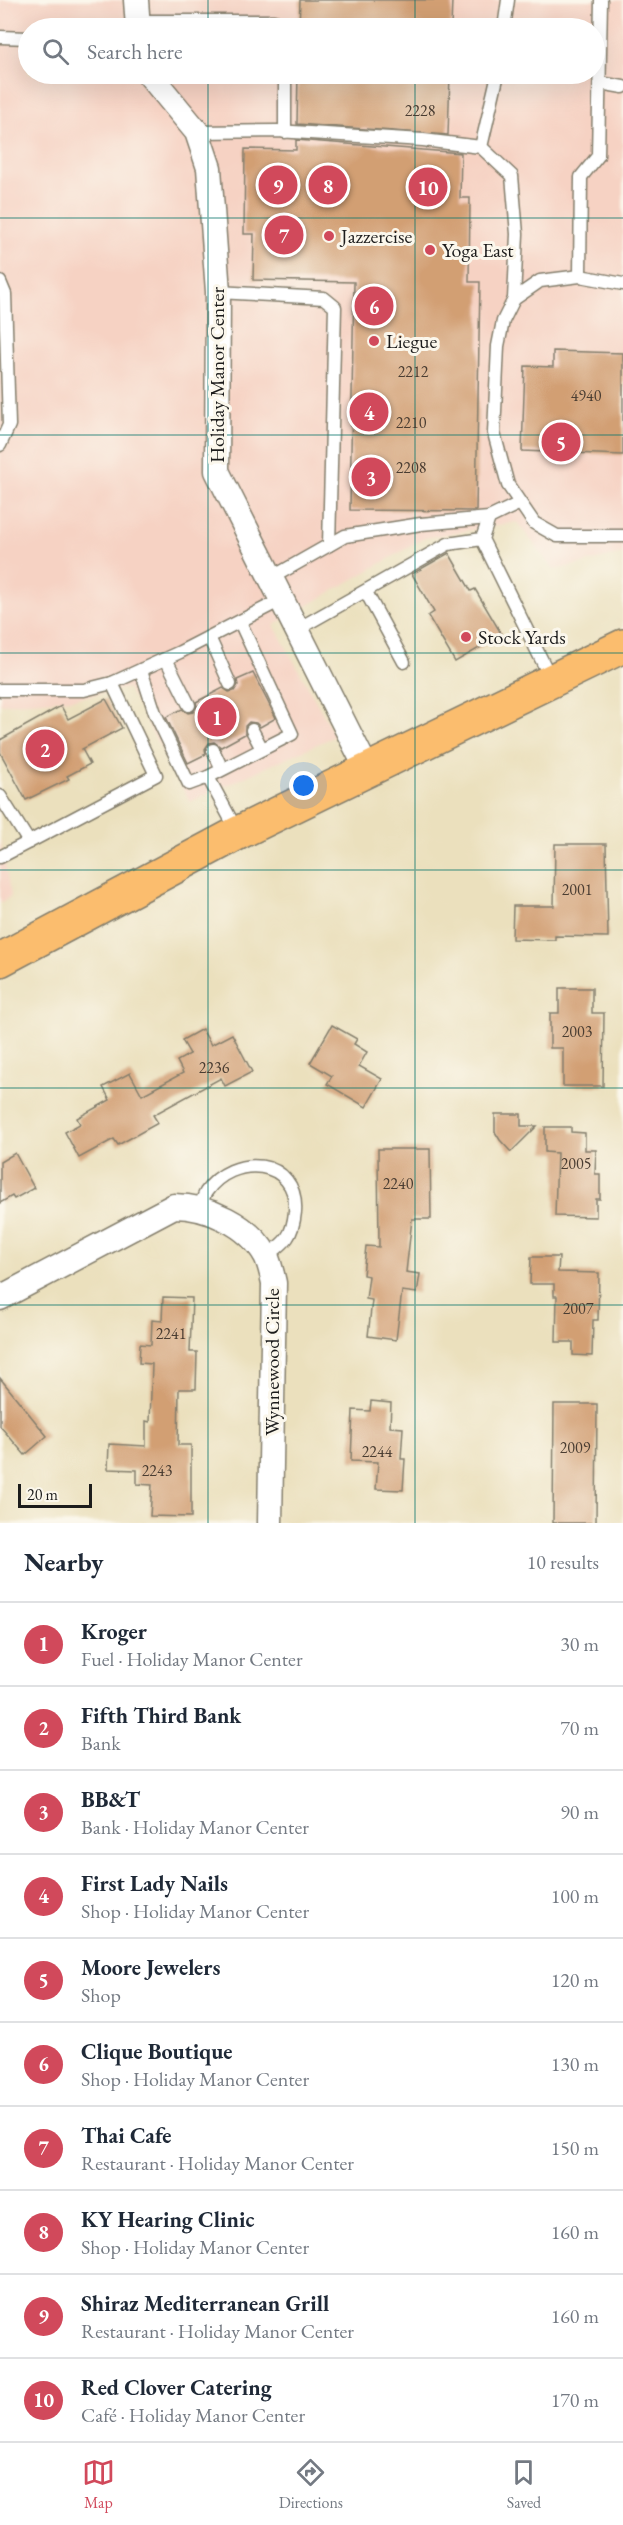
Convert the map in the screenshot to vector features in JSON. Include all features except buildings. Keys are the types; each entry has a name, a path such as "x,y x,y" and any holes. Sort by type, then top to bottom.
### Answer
{"main road":[{"path":"0,960 238,833 623,646"}],"street":[{"name":"Holiday Manor Center","path":"157,84 197,132 209,168 218,292 217,471 366,769"},
{"name":"Wynnewood Circle","path":"0,1298 160,1211 174,1206 199,1209 232,1222 256,1243 266,1257 276,1298 270,1523"}],"lane":[{"path":"601,0 601,18"},
{"path":"137,17 171,18"},
{"path":"0,37 18,38"},
{"path":"285,84 285,132"},
{"path":"481,147 496,84"},
{"path":"580,276 581,177 598,156 600,84"},
{"path":"605,84 623,87"},
{"path":"197,132 285,132 423,140 481,147 512,176 517,234 514,299 503,321 498,346 494,433 508,485 534,523 557,536 623,536"},
{"path":"514,299 540,281 580,276 623,284"},
{"path":"0,282 5,294 9,425 0,445"},
{"path":"218,292 324,298 335,307 329,545"},
{"path":"271,578 345,536 422,524 489,518 520,502"},
{"path":"489,518 482,539 551,680"},
{"path":"297,630 448,544 482,539"},
{"path":"366,592 404,662"},
{"path":"0,690 84,690 112,682 166,659 282,600"},
{"path":"141,670 155,713 189,784 208,777 292,734 240,622"},
{"path":"208,637 230,684"},
{"path":"166,659 189,705"},
{"path":"0,857 156,775 112,682"},
{"path":"252,730 262,749"},
{"path":"213,750 222,769"},
{"path":"208,777 238,833"},
{"path":"0,796 29,842"},
{"path":"199,1209 206,1191 227,1174 247,1165 274,1168 291,1185 296,1204 294,1223 286,1239 266,1257"}],"shaded area":[{"path":"0,0 623,0 623,554 554,570 517,522 425,538 274,625 335,736 190,802 128,688 72,699 0,704"},
{"path":"0,838 11,896 0,903"}],"place":[{"name":"Shiraz Mediterranean Grill","path":"278,185"},
{"name":"KY Hearing Clinic","path":"328,185"},
{"name":"Red Clover Catering","path":"428,187"},
{"name":"Thai Cafe","path":"284,235"},
{"name":"Jazzercise","path":"329,236"},
{"name":"Yoga East","path":"430,250"},
{"name":"Clique Boutique","path":"374,306"},
{"name":"Liegue","path":"374,341"},
{"name":"First Lady Nails","path":"369,412"},
{"name":"Moore Jewelers","path":"561,442"},
{"name":"BB&T","path":"371,477"},
{"name":"Stock Yards","path":"466,637"},
{"name":"Kroger","path":"217,717"},
{"name":"Fifth Third Bank","path":"45,749"}]}
